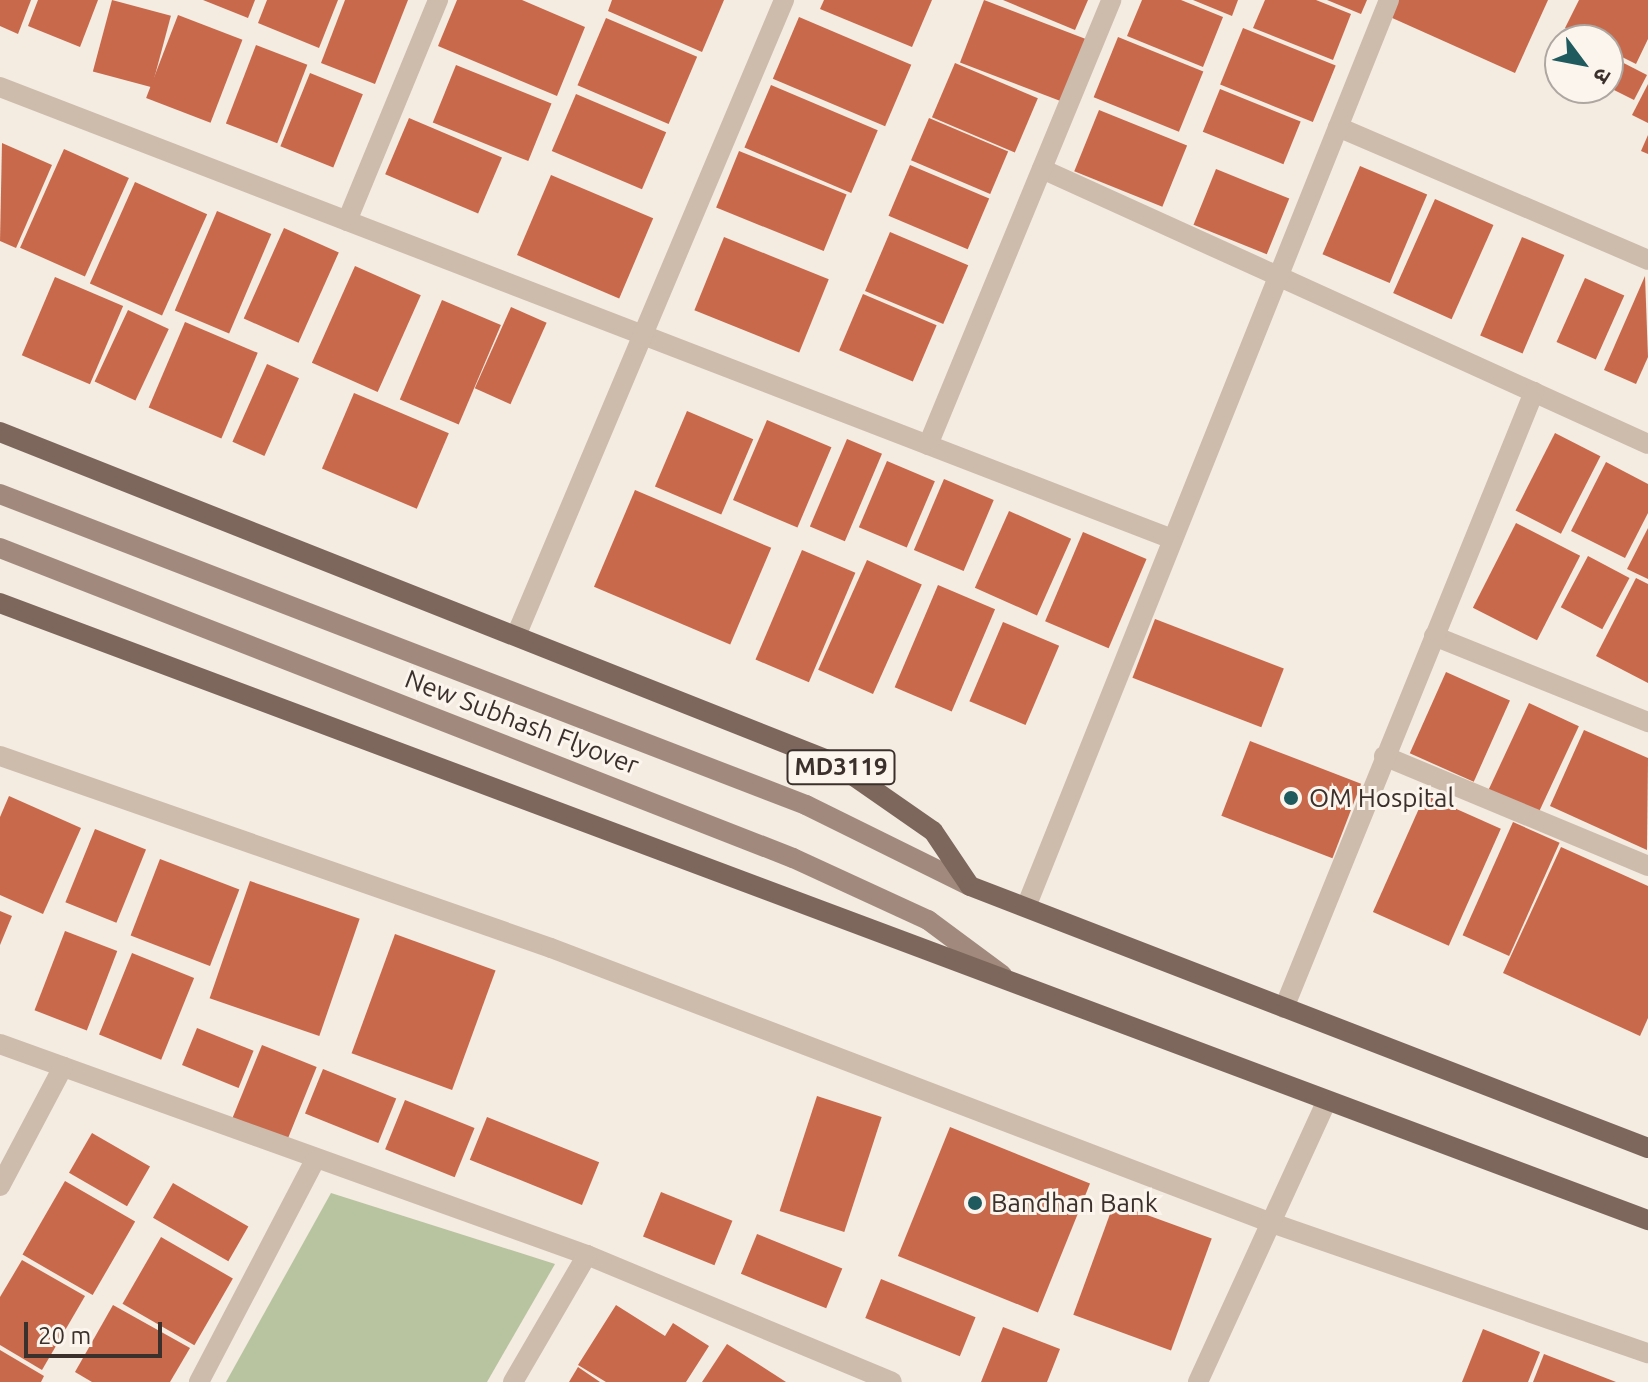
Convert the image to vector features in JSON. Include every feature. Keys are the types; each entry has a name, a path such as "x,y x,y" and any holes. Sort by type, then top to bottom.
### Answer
{"main road":[{"name":"MD3119","path":"0,432 518,631 835,763 933,831 970,886"},
{"name":"New Subhash Flyover","path":"0,494 806,805 970,886"},
{"name":"New Subhash Flyover","path":"0,548 793,858 928,920 1008,980"},
{"path":"0,603 1008,980 1326,1103 1648,1220"},
{"path":"970,886 1648,1148"}],"street":[{"path":"347,221 438,0"},
{"path":"518,631 646,336 784,0"},
{"path":"928,445 1111,0"},
{"path":"1026,907 1389,0"},
{"path":"0,87 1172,539"},
{"path":"1338,127 1648,260"},
{"path":"1042,169 1648,444"},
{"path":"1284,1008 1534,392"},
{"path":"1434,636 1648,722"},
{"path":"0,756 551,948 1269,1222 1648,1353"},
{"path":"1384,756 1648,866"},
{"path":"0,1044 314,1162 587,1255 864,1377 892,1382"},
{"path":"0,1186 63,1067"},
{"path":"1198,1382 1326,1103"},
{"path":"199,1382 314,1162"},
{"path":"513,1382 587,1255"}],"green space":[{"path":"331,1193 555,1264 487,1382 226,1382"}],"building":[{"path":"0,0 31,0 18,34 0,26"},
{"path":"38,0 98,0 80,47 28,26"},
{"path":"112,0 171,16 152,87 93,71"},
{"path":"203,0 255,0 248,18"},
{"path":"267,0 338,0 319,48 258,23"},
{"path":"345,0 408,0 375,84 321,63"},
{"path":"457,0 522,0 585,27 557,96 438,46"},
{"path":"612,0 724,0 702,52 608,11"},
{"path":"824,0 932,0 912,47 820,9"},
{"path":"984,0 1086,39 1062,102 960,63"},
{"path":"1003,0 1088,0 1075,30"},
{"path":"1142,0 1181,0 1223,17 1203,67 1127,36"},
{"path":"1193,0 1238,0 1232,16"},
{"path":"1265,0 1316,0 1351,14 1333,60 1253,28"},
{"path":"1327,0 1367,0 1361,14"},
{"path":"1397,0 1548,0 1515,73 1390,17"},
{"path":"1579,0 1648,0 1648,39 1636,64 1624,58 1624,24 1567,24"},
{"path":"178,15 242,40 211,123 146,98"},
{"path":"799,17 911,65 885,126 773,79"},
{"path":"606,18 697,57 669,124 577,85"},
{"path":"1243,28 1336,65 1313,122 1220,85"},
{"path":"1118,37 1203,71 1179,132 1094,97"},
{"path":"256,45 307,65 277,143 226,123"},
{"path":"955,63 1038,98 1015,152 932,117"},
{"path":"1624,63 1647,75 1634,100 1624,95"},
{"path":"456,65 551,104 528,161 433,122"},
{"path":"310,73 363,94 333,168 280,146"},
{"path":"1648,84 1648,123 1632,115"},
{"path":"771,85 878,130 851,193 744,148"},
{"path":"1220,89 1301,122 1283,164 1203,132"},
{"path":"576,94 666,132 642,189 552,151"},
{"path":"1099,110 1187,146 1162,207 1074,171"},
{"path":"409,118 502,157 478,214 385,174"},
{"path":"929,118 1008,152 990,194 911,160"},
{"path":"1648,135 1648,154 1641,151"},
{"path":"2,143 52,165 16,248 0,241"},
{"path":"64,149 129,178 85,277 20,248"},
{"path":"739,151 847,194 824,251 716,208"},
{"path":"910,165 989,199 968,249 889,216"},
{"path":"1360,166 1427,195 1390,283 1322,254"},
{"path":"1216,169 1289,199 1267,254 1194,225"},
{"path":"551,175 653,218 619,298 517,255"},
{"path":"135,182 207,214 162,316 90,283"},
{"path":"1435,199 1493,225 1452,319 1393,293"},
{"path":"217,211 271,234 229,333 175,310"},
{"path":"284,228 339,252 299,343 244,318"},
{"path":"890,232 968,265 943,324 865,291"},
{"path":"724,237 829,279 799,353 694,310"},
{"path":"1522,237 1564,255 1523,353 1480,335"},
{"path":"355,266 421,295 378,392 312,363"},
{"path":"1645,276 1648,357 1636,384 1604,370"},
{"path":"55,277 123,306 90,384 22,355"},
{"path":"1585,278 1624,295 1596,359 1557,342"},
{"path":"863,294 937,325 913,381 839,350"},
{"path":"442,300 501,325 459,424 400,399"},
{"path":"511,307 547,323 510,404 475,388"},
{"path":"128,310 169,329 135,401 95,382"},
{"path":"185,322 258,353 221,438 149,408"},
{"path":"267,364 299,378 264,456 232,442"},
{"path":"354,393 449,433 417,509 322,468"},
{"path":"687,411 753,439 721,515 655,486"},
{"path":"767,420 831,447 797,527 733,500"},
{"path":"1555,433 1600,456 1561,534 1516,511"},
{"path":"847,439 882,454 845,541 810,526"},
{"path":"887,461 935,481 907,548 859,527"},
{"path":"1606,462 1648,484 1648,513 1625,558 1571,531"},
{"path":"944,479 994,500 964,571 914,550"},
{"path":"635,490 771,548 730,644 594,587"},
{"path":"1009,511 1071,539 1037,615 975,588"},
{"path":"1516,523 1580,556 1537,640 1473,608"},
{"path":"1648,528 1648,579 1627,569"},
{"path":"1083,532 1147,559 1109,648 1045,621"},
{"path":"802,550 855,573 809,682 756,660"},
{"path":"1588,556 1629,578 1602,629 1561,607"},
{"path":"867,560 922,584 873,694 818,670"},
{"path":"1636,578 1648,584 1648,683 1596,656"},
{"path":"938,585 995,609 952,711 895,687"},
{"path":"1155,619 1284,668 1261,727 1132,678"},
{"path":"1003,622 1059,646 1026,725 969,701"},
{"path":"1446,672 1510,700 1474,782 1410,753"},
{"path":"1529,703 1579,726 1538,814 1488,791"},
{"path":"1584,730 1648,758 1647,850 1550,806"},
{"path":"1250,741 1361,784 1332,858 1221,816"},
{"path":"1425,795 1501,829 1449,946 1373,912"},
{"path":"9,796 81,828 43,914 0,895 0,817"},
{"path":"1513,822 1560,843 1509,956 1463,935"},
{"path":"95,829 146,850 116,923 65,902"},
{"path":"1561,847 1648,886 1648,1018 1640,1036 1503,973"},
{"path":"160,859 239,889 210,966 131,936"},
{"path":"250,881 360,919 319,1036 210,998"},
{"path":"0,911 12,916 0,945"},
{"path":"65,931 117,951 87,1030 35,1010"},
{"path":"395,934 496,971 452,1090 352,1053"},
{"path":"132,953 194,978 161,1060 99,1035"},
{"path":"197,1028 254,1051 239,1088 182,1065"},
{"path":"262,1045 317,1067 286,1142 232,1120"},
{"path":"323,1069 396,1099 378,1143 305,1114"},
{"path":"817,1096 882,1117 844,1232 780,1211"},
{"path":"405,1100 475,1128 455,1177 385,1149"},
{"path":"487,1117 599,1162 582,1205 470,1160"},
{"path":"950,1127 1090,1184 1038,1312 898,1256"},
{"path":"92,1133 150,1166 127,1206 69,1173"},
{"path":"65,1181 135,1222 93,1295 22,1255"},
{"path":"173,1183 248,1226 228,1261 153,1218"},
{"path":"661,1192 732,1221 714,1265 643,1237"},
{"path":"1114,1203 1212,1239 1171,1350 1073,1315"},
{"path":"757,1234 842,1268 826,1308 741,1274"},
{"path":"161,1237 233,1278 194,1345 122,1304"},
{"path":"22,1260 85,1296 42,1370 0,1345 0,1297"},
{"path":"881,1279 976,1317 960,1356 865,1318"},
{"path":"113,1305 190,1348 170,1382 92,1382 75,1372"},
{"path":"616,1305 665,1336 673,1323 709,1346 686,1382 606,1382 578,1365"},
{"path":"1003,1327 1060,1349 1047,1382 981,1382"},
{"path":"1483,1329 1540,1352 1528,1382 1462,1382"},
{"path":"727,1344 786,1382 702,1382"},
{"path":"0,1350 44,1376 41,1382 0,1382"},
{"path":"1544,1354 1616,1382 1533,1382"},
{"path":"578,1367 600,1382 569,1382"}],"place":[{"name":"OM Hospital","path":"1291,798"},
{"name":"Bandhan Bank","path":"975,1203"}]}
